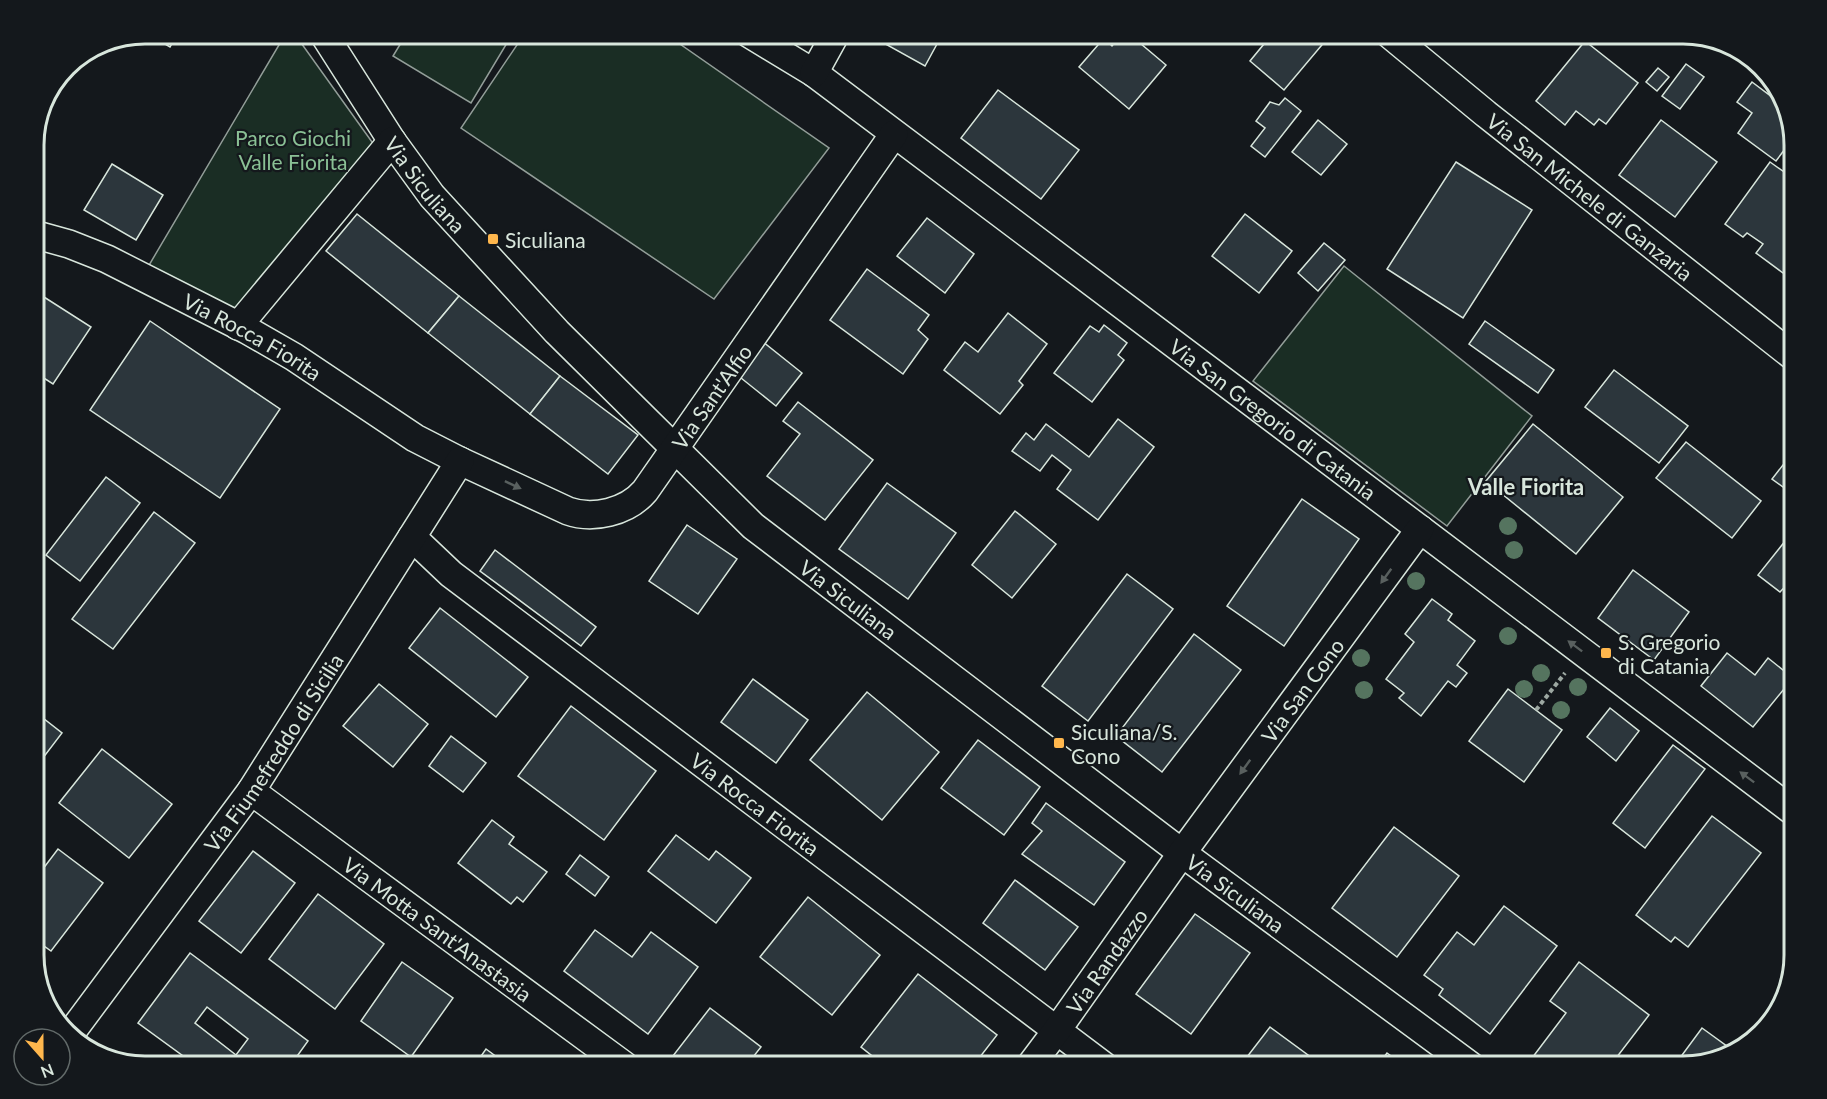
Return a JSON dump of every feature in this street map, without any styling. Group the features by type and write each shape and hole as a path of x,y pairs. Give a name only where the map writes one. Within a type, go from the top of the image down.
{"street":[{"name":"Via Siculiana","path":"330,44 392,141 432,196 558,332 753,526 1182,852 1457,1056"},
{"name":"Via San Gregorio di Catania","path":"766,44 814,74 1784,804"},
{"path":"814,74 830,44"},
{"name":"Via San Michele di Ganzaria","path":"1401,44 1486,114 1783,349"},
{"name":"Via Sant'Alfio","path":"460,461 577,514 597,514 620,508 638,499 894,134"},
{"path":"238,326 392,141"},
{"name":"Via Rocca Fiorita","path":"44,237 107,259 238,326 294,357 408,434 460,461"},
{"name":"Via Fiumefreddo di Sicilia","path":"75,1028 251,791 460,461"},
{"name":"Via San Cono","path":"1182,852 1420,529"},
{"name":"Via Rocca Fiorita","path":"412,537 451,574 1091,1056"},
{"name":"Via Motta Sant'Anastasia","path":"251,791 611,1056"},
{"name":"Via Randazzo","path":"1038,1056 1182,852"}],"path":[{"path":"1536,710 1571,666"}],"green space":[{"name":"Parco Giochi Valle Fiorita","path":"280,44 302,44 377,149 238,320 145,272"},
{"path":"400,44 506,44 471,103 393,56"},
{"path":"518,44 680,44 829,148 714,299 461,128"},
{"path":"1344,266 1532,416 1447,526 1253,381"}],"building":[{"path":"885,44 937,44 925,66"},
{"path":"1099,44 1112,46 1114,44 1141,44 1166,65 1129,109 1079,67"},
{"path":"1264,44 1323,44 1284,90 1250,61"},
{"path":"1583,44 1589,44 1638,83 1606,124 1599,119 1594,125 1576,111 1565,125 1536,101"},
{"path":"1686,64 1704,77 1680,109 1662,96"},
{"path":"1658,68 1669,77 1657,91 1646,82"},
{"path":"1752,82 1771,96 1782,125 1783,152 1776,161 1738,133 1752,113 1737,102"},
{"path":"998,90 1079,150 1041,199 961,138"},
{"path":"1285,98 1301,111 1265,157 1251,146 1265,128 1256,121 1270,102 1279,105"},
{"path":"1318,120 1347,144 1321,175 1292,152"},
{"path":"1661,120 1717,162 1675,217 1619,175"},
{"path":"1456,162 1532,210 1463,318 1387,269"},
{"path":"1770,162 1783,171 1783,273 1756,253 1763,244 1747,233 1743,237 1725,224"},
{"path":"112,164 163,195 136,240 84,210"},
{"path":"357,214 459,296 428,333 326,251"},
{"path":"1245,214 1292,251 1259,293 1212,256"},
{"path":"927,218 974,254 945,293 897,256"},
{"path":"1324,243 1345,260 1318,291 1298,273"},
{"path":"867,269 929,315 918,330 928,339 903,374 830,320"},
{"path":"459,296 560,376 530,414 428,333"},
{"path":"44,297 91,327 53,384 44,378"},
{"path":"1008,313 1047,344 1019,381 1023,385 1000,414 944,370 965,342 978,352"},
{"path":"150,321 280,409 220,498 90,410"},
{"path":"1485,321 1554,370 1538,393 1469,344"},
{"path":"1104,325 1127,343 1118,355 1124,360 1092,402 1054,373 1090,326 1099,332"},
{"path":"762,341 802,373 776,406 736,374"},
{"path":"1614,370 1688,426 1659,463 1585,407"},
{"path":"560,376 638,435 608,474 530,414"},
{"path":"798,402 873,460 825,520 767,476 800,434 783,421"},
{"path":"1118,419 1154,447 1098,520 1057,489 1071,470 1052,455 1040,471 1012,451 1026,433 1034,440 1046,424 1089,457"},
{"path":"1533,424 1623,497 1576,554 1486,481"},
{"path":"1686,442 1761,501 1732,538 1656,478"},
{"path":"1783,464 1783,487 1772,479"},
{"path":"106,477 140,503 80,581 46,555"},
{"path":"887,483 956,533 908,599 839,549"},
{"path":"1302,499 1359,539 1284,646 1227,606"},
{"path":"1015,511 1056,544 1012,598 972,565"},
{"path":"154,512 195,543 113,649 72,619"},
{"path":"687,525 737,559 698,614 649,581"},
{"path":"1783,543 1784,588 1780,592 1758,575"},
{"path":"495,550 596,627 581,646 480,571"},
{"path":"1633,570 1689,612 1654,660 1598,618"},
{"path":"1127,574 1173,609 1088,721 1042,686"},
{"path":"1432,599 1452,614 1448,620 1475,641 1457,665 1467,673 1456,687 1448,681 1421,716 1399,698 1404,693 1386,679 1414,642 1405,634"},
{"path":"440,608 528,677 496,717 409,648"},
{"path":"1194,634 1241,670 1162,772 1116,736"},
{"path":"1727,653 1755,675 1768,658 1784,671 1784,689 1753,727 1701,686"},
{"path":"753,679 808,720 776,763 721,722"},
{"path":"379,684 428,724 393,767 343,726"},
{"path":"1508,689 1562,730 1524,782 1469,741"},
{"path":"867,692 939,752 882,820 810,760"},
{"path":"571,706 656,771 604,840 518,776"},
{"path":"1610,708 1639,731 1616,761 1587,737"},
{"path":"44,719 62,733 44,757"},
{"path":"451,736 486,763 463,792 429,766"},
{"path":"978,740 1040,787 1004,835 941,788"},
{"path":"1673,745 1705,769 1645,848 1613,823"},
{"path":"102,749 172,804 129,858 59,803"},
{"path":"1046,803 1125,862 1094,905 1022,854 1042,831 1032,823"},
{"path":"1712,816 1761,853 1688,947 1675,937 1671,942 1636,915"},
{"path":"492,820 514,837 509,844 547,872 523,902 517,897 511,904 458,863"},
{"path":"1394,827 1459,876 1397,957 1332,908"},
{"path":"676,835 709,860 716,851 751,878 716,923 648,871"},
{"path":"58,849 103,883 51,951 44,946 44,867"},
{"path":"253,851 295,883 241,953 199,921"},
{"path":"580,855 609,877 595,896 566,874"},
{"path":"1015,880 1078,927 1045,970 983,923"},
{"path":"318,894 384,944 335,1009 269,959"},
{"path":"808,897 880,955 832,1015 760,957"},
{"path":"1504,906 1557,946 1490,1034 1439,995 1443,989 1424,975 1457,932 1474,945"},
{"path":"1195,914 1250,953 1191,1034 1136,994"},
{"path":"595,930 632,957 651,932 698,967 648,1034 564,971"},
{"path":"190,953 308,1041 297,1056 183,1056 138,1023","holes":["207,1007 248,1039 236,1055 195,1023"]},
{"path":"402,962 453,998 412,1056 361,1021"},
{"path":"1579,962 1649,1015 1618,1056 1534,1056 1566,1013 1550,1001"},
{"path":"918,974 997,1035 981,1056 872,1056 861,1047"},
{"path":"710,1008 761,1047 754,1056 673,1056"},
{"path":"1270,1027 1309,1056 1248,1056"},
{"path":"1702,1028 1726,1045 1696,1055 1681,1056"},
{"path":"486,1049 495,1056 481,1056"}],"place":[{"name":"Siculiana","path":"493,239"},
{"name":"S. Gregorio di Catania","path":"1606,653"},
{"name":"Siculiana/S. Cono","path":"1059,743"}],"district":[{"name":"Valle Fiorita","path":"1526,486"}]}
